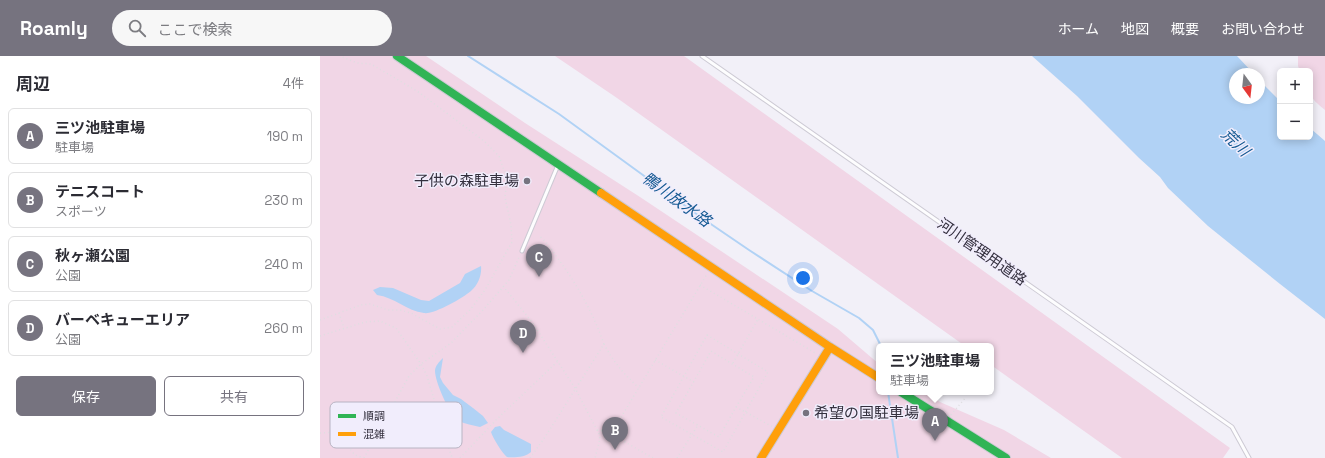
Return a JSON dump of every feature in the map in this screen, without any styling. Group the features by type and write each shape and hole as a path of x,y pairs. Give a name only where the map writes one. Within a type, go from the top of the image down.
{"street":[{"path":"397,56 830,347 876,376"},
{"path":"761,458 830,347"},
{"path":"905,395 1006,458"}],"lane":[{"name":"河川管理用道路","path":"702,56 1232,427 1249,458"},
{"path":"522,251 558,164"}],"path":[{"path":"320,320 370,304 388,310 412,312 440,329 452,328 470,310 485,290 512,242 511,225 505,198 507,179 500,156 484,141 417,91 371,64 357,63 340,56"},
{"path":"539,236 546,243 580,289 595,319 604,344 612,360 639,388"},
{"path":"395,402 409,376 420,364 451,343 483,310 508,280 522,251"},
{"path":"612,432 709,271"},
{"path":"700,285 823,358"},
{"path":"503,286 532,322 575,388 597,430 600,439 595,458"},
{"path":"339,313 344,328"},
{"path":"733,364 758,319"},
{"path":"320,336 366,322 380,321 396,328 427,376 435,402"},
{"path":"707,335 738,354 768,372 723,452 660,417 707,335"},
{"path":"530,458 604,344"},
{"path":"711,351 754,377 719,437 676,413 694,382 711,351"},
{"path":"655,360 694,382"},
{"path":"460,458 498,418 558,361"},
{"path":"948,422 950,416 966,397"},
{"path":"736,407 778,430"},
{"path":"677,458 698,425"},
{"path":"597,430 612,432"},
{"path":"612,432 611,434 653,458"},
{"path":"349,448 355,454 364,458 369,448"},
{"path":"449,448 453,458"}],"shaded area":[{"path":"320,56 426,56 838,329 876,361 876,395 929,395 940,402 1004,430 1051,458 320,458"},
{"path":"555,56 684,56 1230,448 1223,458 1122,458 994,367 994,343 961,343 617,98"},
{"path":"1298,56 1325,56 1325,110 1313,98 1313,68 1299,68"}],"water":[{"name":"荒川","path":"1032,56 1237,56 1248,68 1229,68 1229,104 1265,104 1265,86 1277,98 1277,140 1313,140 1313,131 1325,141 1325,319 1208,226 1168,188 1160,177 1077,96"},
{"path":"481,266 479,280 471,291 462,298 428,313 412,310 389,298 377,295 373,290 380,287 393,288 421,300 429,301 460,283 465,274"},
{"path":"443,358 440,377 443,383 453,395 461,399 483,416 488,423 480,427 462,422 462,402 446,402 437,383 435,371"},
{"path":"500,426 504,430 531,444 531,452 520,457 507,457 491,432 495,427"}],"waterway":[{"name":"鴨川放水路","path":"468,56 559,114 702,218 749,250 812,291 859,318 873,330 880,343"},
{"name":"鴨川放水路","path":"888,395 898,458"}],"traffic: fast":[{"path":"397,56 601,193"},
{"path":"906,395 1006,458"}],"traffic: slow":[{"path":"601,193 830,347 876,376"},
{"path":"761,458 830,347"}],"place":[{"name":"子供の森駐車場","path":"527,181"},
{"name":"秋ヶ瀬公園","path":"539,277"},
{"name":"バーベキューエリア","path":"523,353"},
{"name":"希望の国駐車場","path":"806,413"},
{"name":"三ツ池駐車場","path":"935,441"},
{"name":"テニスコート","path":"615,450"}]}
